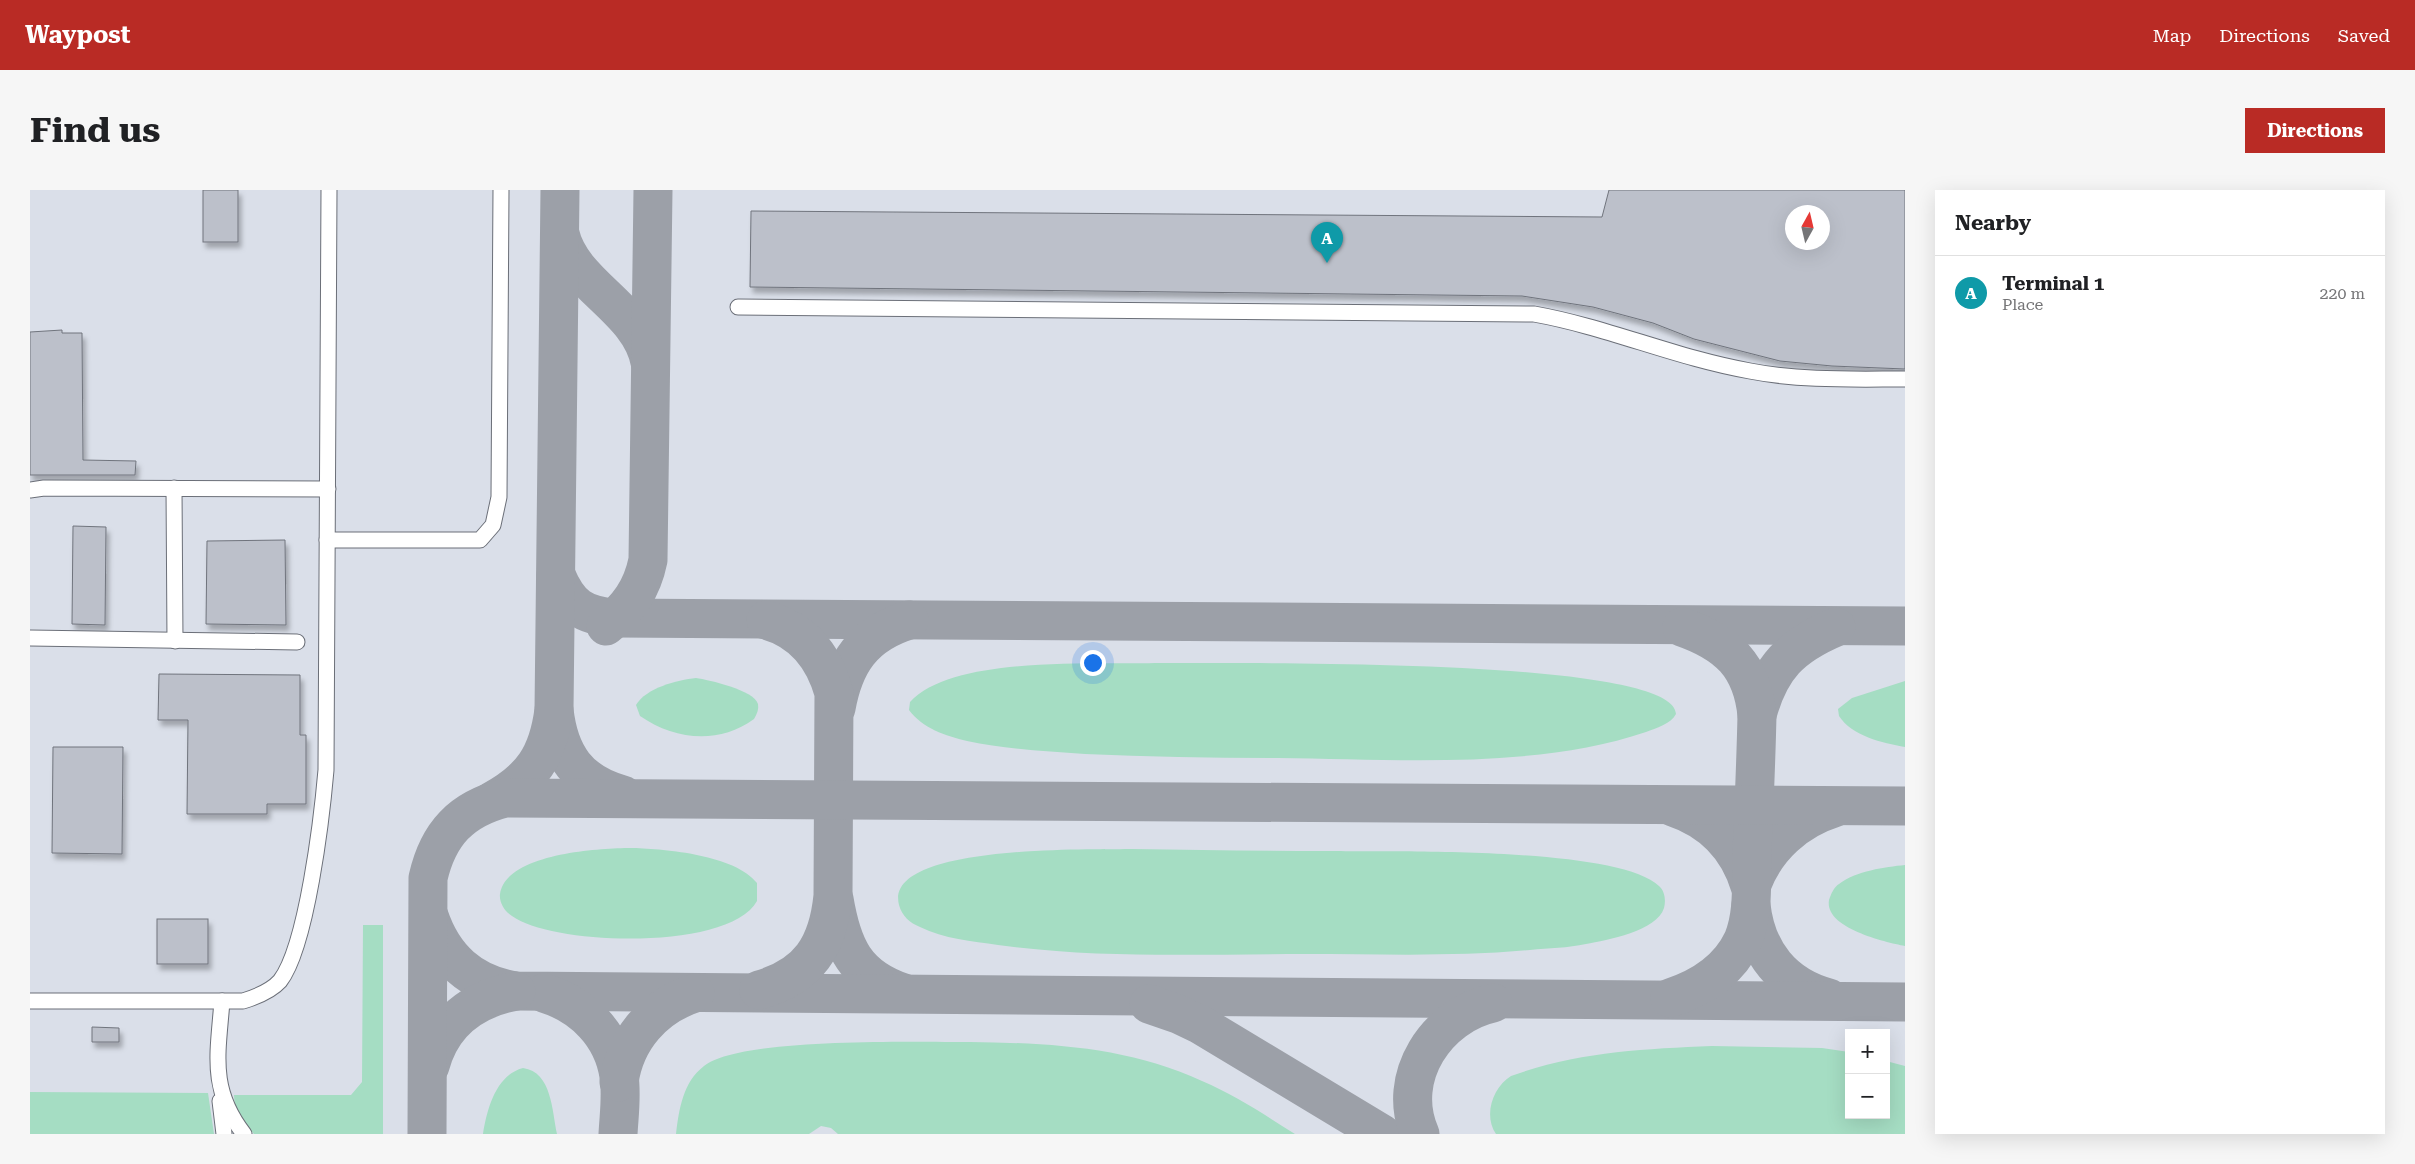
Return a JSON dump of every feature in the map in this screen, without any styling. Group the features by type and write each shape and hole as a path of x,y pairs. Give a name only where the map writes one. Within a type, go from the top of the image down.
{"lane":[{"path":"30,1001 243,1001 254,998 279,982 288,967 301,923 323,808 326,770 329,190"},
{"path":"327,540 480,540 493,525 499,497 502,190"},
{"path":"738,307 1534,314 1602,329 1671,351 1749,371 1798,377 1905,379"},
{"path":"30,490 174,488 328,489"},
{"path":"174,488 175,641"},
{"path":"30,638 297,642"},
{"path":"222,1002 218,1062 224,1134"},
{"path":"220,1087 226,1107 244,1134"}],"green space":[{"path":"1155,663 1345,664 1526,672 1602,681 1656,695 1676,714 1667,723 1646,732 1603,744 1558,752 1464,760 1416,760 1157,757 1025,749 981,744 951,737 921,722 909,710 910,702 930,687 958,676 1026,666"},
{"path":"696,678 730,686 748,694 758,704 758,711 754,719 726,733 697,736 668,730 640,716 636,705 647,694 671,683"},
{"path":"1905,681 1905,747 1868,738 1852,729 1839,716 1838,709 1852,698"},
{"path":"633,848 699,855 733,866 747,873 757,883 757,901 740,917 713,929 678,936 640,938 600,938 533,926 512,916 504,909 501,903 500,894 506,880 536,861 600,849"},
{"path":"1132,849 1448,852 1552,858 1598,864 1635,873 1661,888 1665,905 1660,916 1642,928 1606,940 1565,947 1446,954 1190,955 1075,952 968,941 948,937 916,925 904,916 899,905 903,885 924,870 956,860 996,854 1038,851"},
{"path":"1905,865 1905,946 1858,932 1846,926 1830,910 1829,900 1837,885 1871,870"},
{"path":"363,925 383,925 383,1134 254,1134 240,1116 234,1101 234,1095 351,1095 362,1082"},
{"path":"970,1042 1030,1044 1088,1049 1146,1061 1174,1070 1214,1087 1250,1106 1295,1134 838,1134 831,1128 821,1126 809,1134 676,1134 683,1097 691,1080 704,1066 724,1057 754,1050 831,1043"},
{"path":"1712,1046 1822,1048 1845,1051 1845,1119 1890,1119 1890,1062 1905,1066 1905,1134 1496,1134 1492,1127 1490,1110 1492,1102 1499,1087 1511,1076 1536,1068 1585,1057 1635,1050"},
{"path":"523,1068 533,1071 545,1085 552,1104 557,1134 483,1134 494,1094 506,1078"},
{"path":"30,1092 208,1093 214,1134 30,1134"}],"building":[{"path":"203,190 238,190 238,242 203,242"},
{"path":"1609,190 1905,190 1905,369 1832,366 1780,361 1694,339 1653,323 1593,307 1522,296 750,287 751,211 1602,217"},
{"path":"62,330 62,333 82,333 83,460 136,461 135,475 30,475 30,332"},
{"path":"73,526 106,527 105,625 72,624"},
{"path":"285,540 286,625 206,624 207,541"},
{"path":"159,674 300,675 300,735 306,735 306,804 267,804 267,814 187,814 188,720 158,720"},
{"path":"53,747 123,747 122,854 52,853"},
{"path":"157,919 208,919 208,964 157,964"},
{"path":"92,1027 119,1028 119,1042 92,1042"}],"taxiway":[{"path":"492,801 518,784 536,764 547,741 554,710 560,190"},
{"path":"606,626 633,598 642,580 648,560 653,190"},
{"path":"560,234 567,252 578,268 633,327 644,343 650,362"},
{"path":"556,575 566,595 578,607 595,615 616,618 1905,626"},
{"path":"759,990 791,976 813,956 821,944 826,930 833,896 834,693 824,668 810,647 791,631 766,620"},
{"path":"836,708 844,677 858,652 879,633 909,620"},
{"path":"1670,998 1693,989 1722,969 1737,951 1747,930 1751,897 1756,750 1757,715 1750,683 1743,670 1725,649 1698,633 1682,627"},
{"path":"1757,715 1768,684 1784,660 1806,642 1836,627"},
{"path":"554,710 561,741 566,754 574,765 594,783 623,795"},
{"path":"427,1134 428,878 438,848 454,826 476,809 505,798 1905,806"},
{"path":"1673,807 1700,819 1722,836 1738,859 1750,886"},
{"path":"1752,884 1765,858 1784,837 1807,820 1834,808"},
{"path":"834,899 841,932 847,946 862,969 887,986 904,993"},
{"path":"1751,905 1759,938 1775,965 1785,976 1798,985 1829,998"},
{"path":"429,916 442,944 461,967 485,982 516,991 1905,1002"},
{"path":"430,1066 442,1037 461,1015 486,1000 516,991"},
{"path":"544,993 558,998 583,1014 594,1024 610,1047 616,1061 620,1083 618,1134"},
{"path":"619,1082 622,1066 628,1052 644,1026 667,1006 695,993"},
{"path":"1420,1134 1414,1112 1413,1091 1417,1071 1426,1052 1439,1035 1454,1021 1473,1010 1493,1003"},
{"path":"1149,1004 1178,1014 1201,1025 1382,1134"}],"place":[{"name":"Terminal 1","path":"1327,263"}]}
